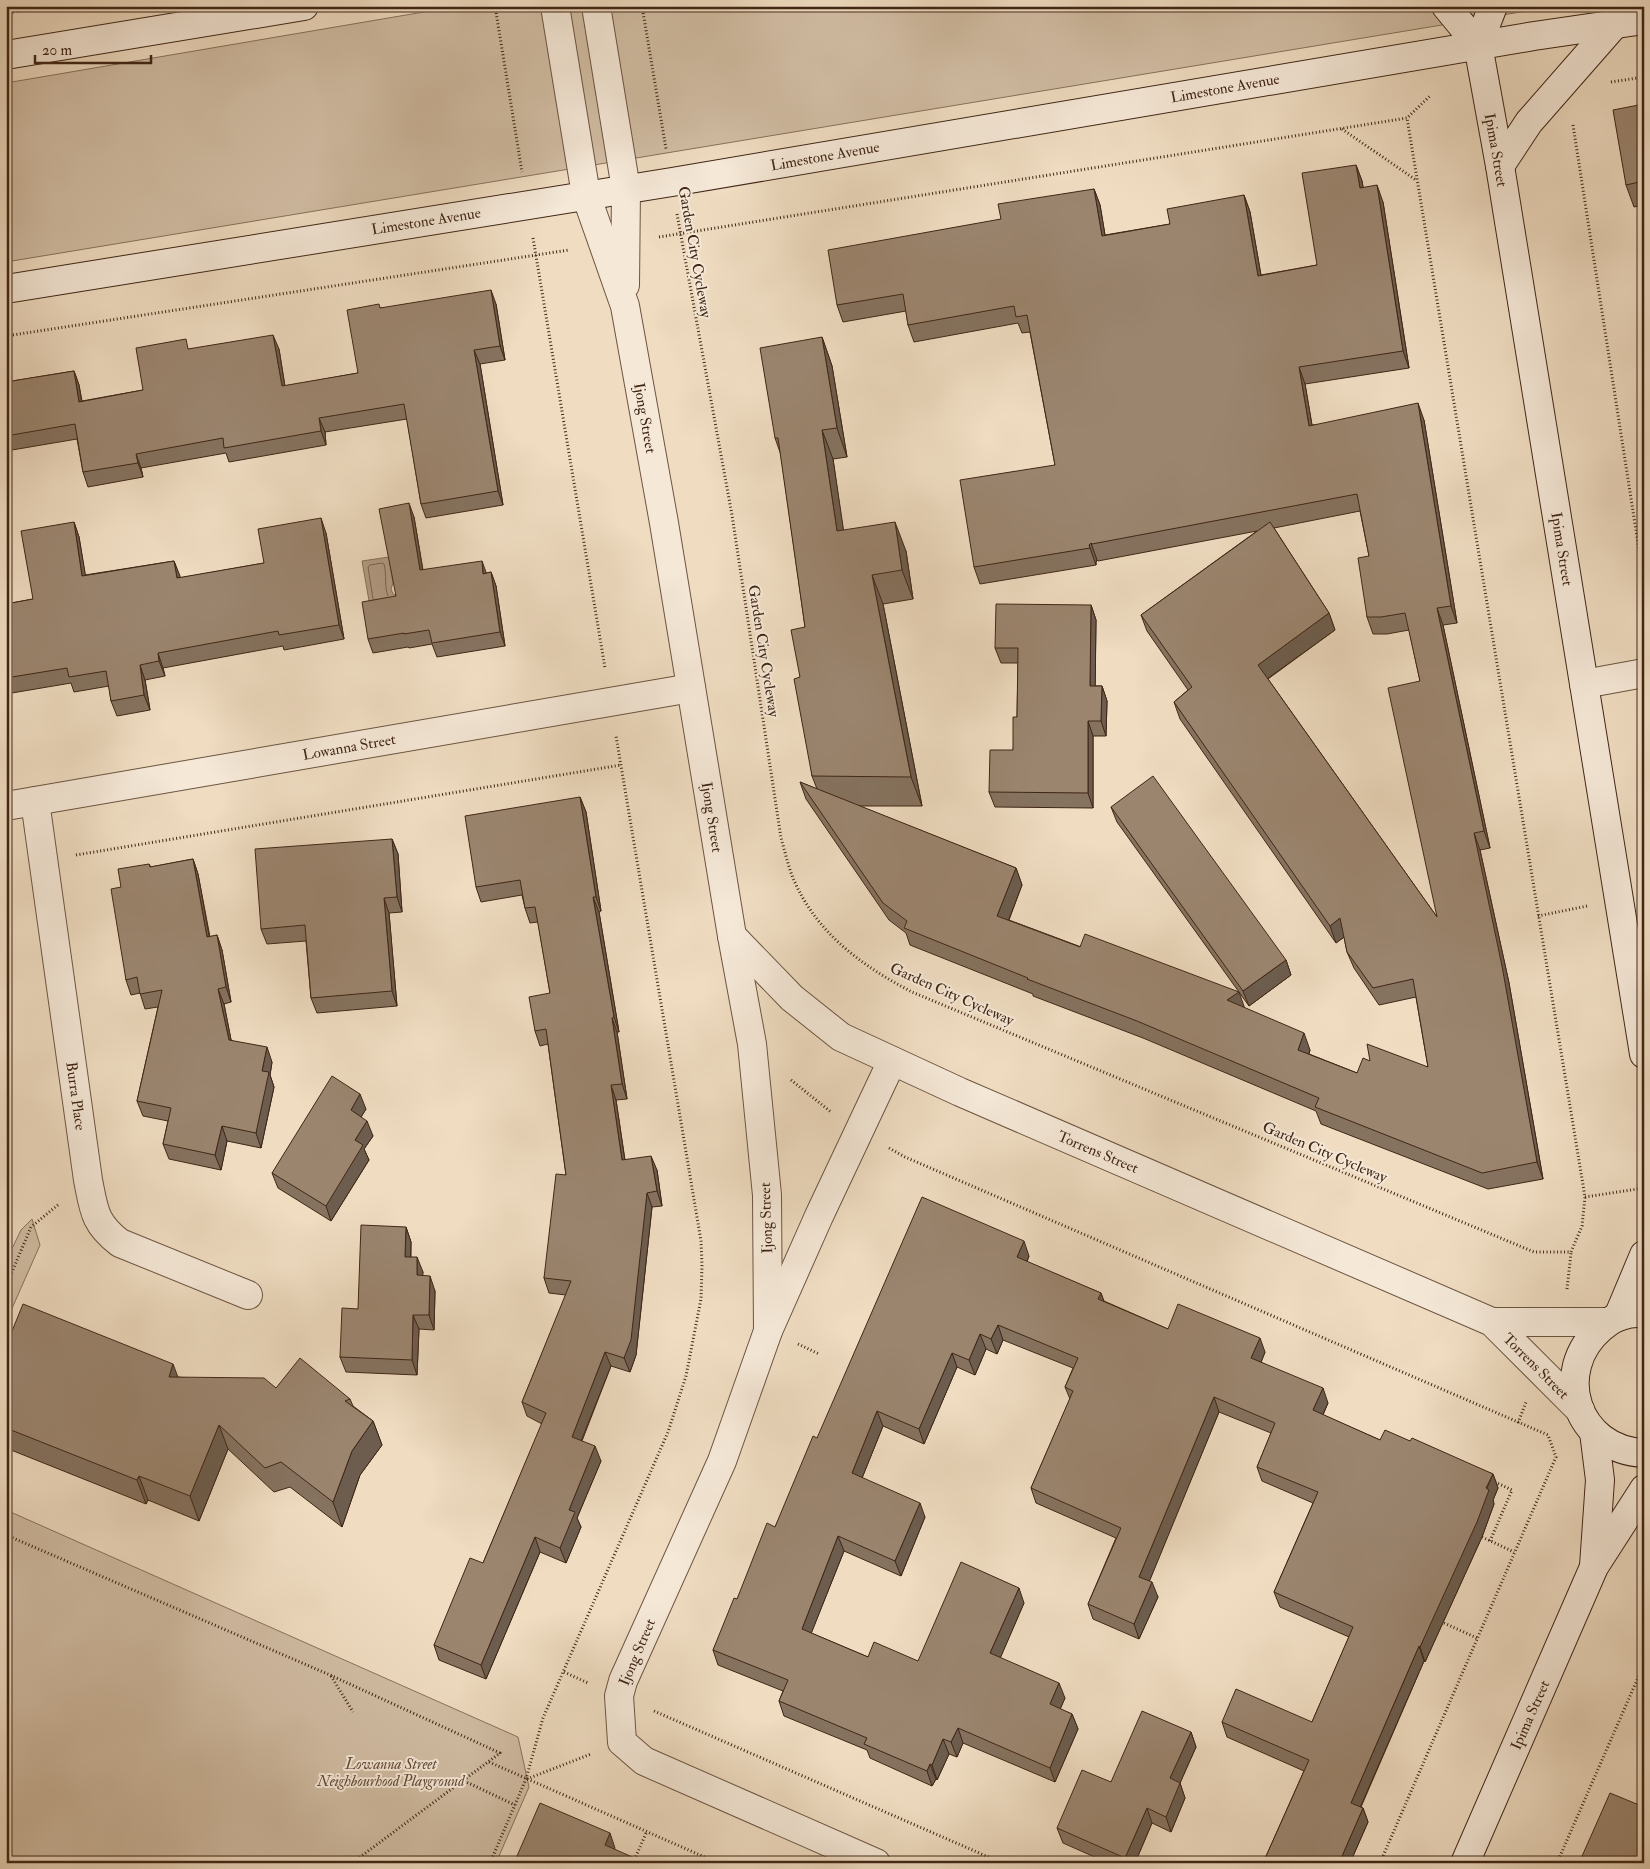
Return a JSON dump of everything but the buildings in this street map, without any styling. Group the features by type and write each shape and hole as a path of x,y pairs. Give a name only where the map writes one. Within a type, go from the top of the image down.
{"street":[{"path":"6,55 304,6"},
{"name":"Ijong Street","path":"555,6 586,196 625,306 664,523 732,936 752,1044 767,1195 768,1331"},
{"name":"Ijong Street","path":"596,6 626,189 625,306"},
{"name":"Ipima Street","path":"1446,6 1478,45 1500,166 1644,1054"},
{"path":"1478,45 1493,6"},
{"name":"Limestone Avenue","path":"6,289 672,182 1478,45 1644,20"},
{"path":"1500,166 1529,122 1614,25"},
{"path":"1584,684 1644,673"},
{"name":"Lowanna Street","path":"6,806 691,688"},
{"name":"Burra Place","path":"35,801 88,1180 96,1217 106,1233 120,1243 248,1295"},
{"name":"Torrens Street","path":"732,936 792,998 841,1037 977,1100 1492,1322 1605,1442 1620,1449 1644,1453"},
{"name":"Ijong Street","path":"622,1742 619,1696 623,1681 722,1461 768,1331 819,1216 892,1061"},
{"path":"1623,1317 1644,1255"},
{"name":"Ipima Street","path":"1594,1567 1600,1480 1587,1421 1575,1391 1575,1371 1581,1352 1593,1335 1623,1317"},
{"name":"Torrens Street","path":"1492,1322 1623,1317"},
{"name":"Ipima Street","path":"1465,1863 1594,1567 1644,1489"},
{"path":"622,1742 644,1762 876,1863"}],"path":[{"path":"6,14 51,6"},
{"path":"490,1863 526,1779 543,1718 668,1432 686,1376 701,1299 702,1265 701,1240 495,6"},
{"name":"Garden City Cycleway","path":"642,6 680,233 732,515 782,838 793,879 829,934 852,955 879,975 912,992 1534,1252 1571,1252"},
{"path":"680,233 1406,118 1431,95"},
{"path":"1406,118 1585,1197 1582,1226 1571,1252 1567,1294"},
{"path":"1573,124 1644,582"},
{"path":"1342,128 1417,180"},
{"path":"6,336 536,255"},
{"path":"44,860 621,765"},
{"path":"752,1044 800,1088 859,1132 905,1157 1548,1435 1556,1457 1380,1863"},
{"path":"6,1286 31,1227 88,1180"},
{"path":"1585,1197 1644,1188"},
{"path":"1490,1479 1512,1490 1490,1541"},
{"path":"6,1534 500,1753 352,1863"},
{"path":"1482,1537 1514,1552"},
{"path":"1444,1623 1477,1638"},
{"path":"1557,1863 1644,1664"},
{"path":"564,1672 1002,1863"},
{"path":"330,1676 352,1712"},
{"path":"526,1779 622,1742"},
{"path":"489,1762 718,1863"},
{"path":"463,1780 515,1805"},
{"path":"633,1863 647,1832"},
{"path":"702,1863 704,1857"}],"green space":[{"path":"459,6 1557,6 6,262 6,83"},
{"path":"32,1219 40,1245 6,1322 6,1261 21,1230"},
{"name":"Lowanna Street Neighbourhood Playground","path":"6,1510 518,1737 529,1787 496,1863 6,1863"}],"water":[{"path":"389,557 393,583 391,589 393,594 396,595 397,607 371,612 362,561"}]}
